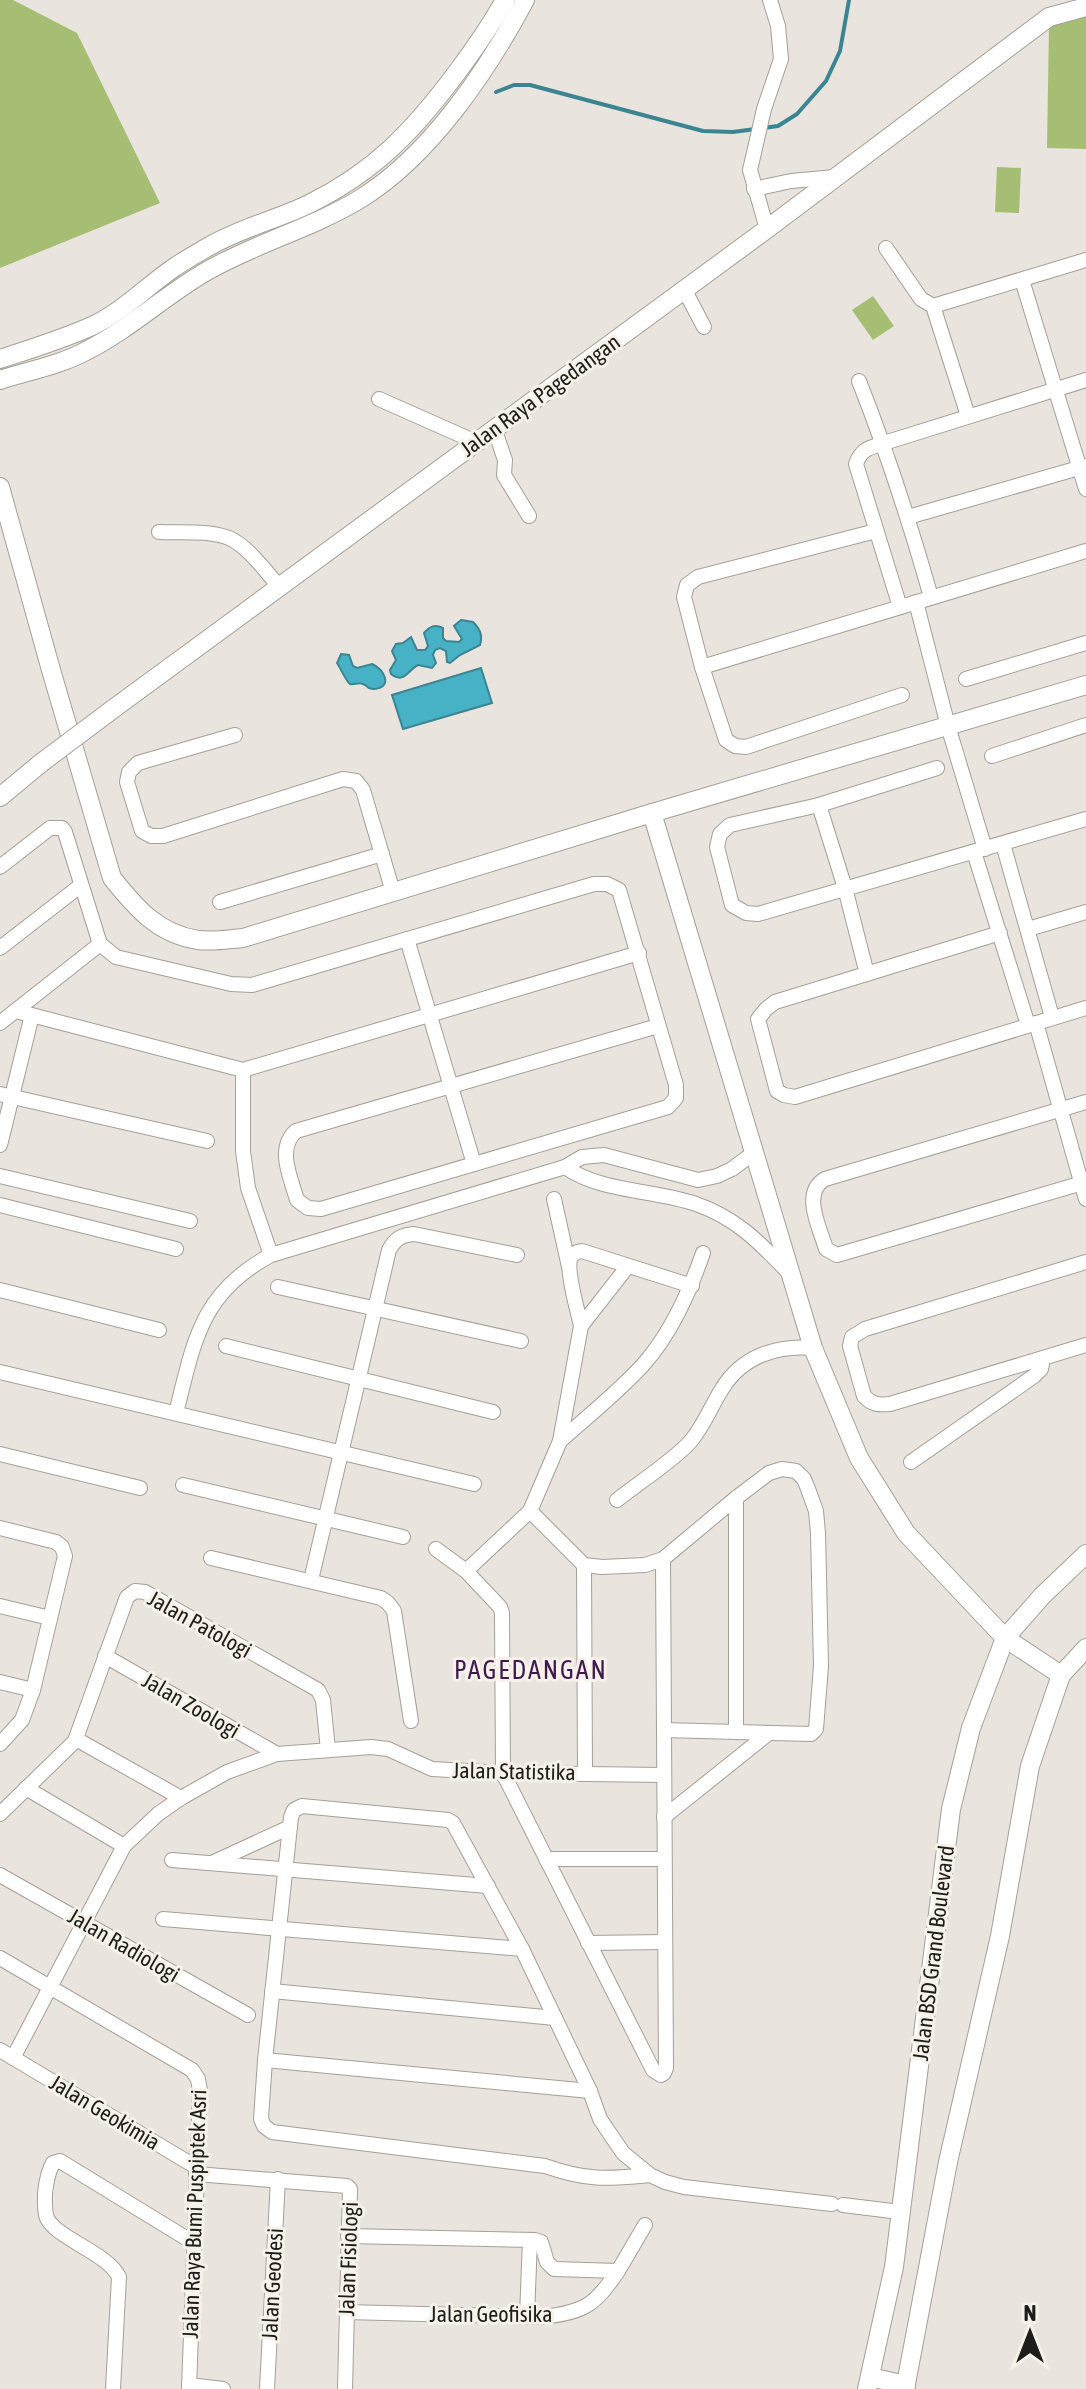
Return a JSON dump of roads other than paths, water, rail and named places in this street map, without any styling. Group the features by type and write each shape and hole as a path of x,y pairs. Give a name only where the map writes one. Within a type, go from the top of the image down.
{"street":[{"path":"0,380 84,353 134,323 181,285 221,263 321,220 361,198 393,175 456,106 501,26 505,0"},
{"path":"0,359 93,325 211,245 347,184 411,131 525,0"},
{"path":"767,229 750,170 764,109 781,59 778,26 770,0"},
{"name":"Jalan Raya Pagedangan","path":"0,797 113,709 767,229 1049,17 1086,7"},
{"path":"754,189 791,181 835,177"},
{"path":"886,248 921,299 933,306 968,416"},
{"path":"933,306 1086,260"},
{"path":"1022,280 1083,467 1086,489"},
{"path":"684,289 704,327"},
{"path":"900,607 856,464 859,454 884,443 1086,380"},
{"path":"859,381 884,443 908,517 948,726 1000,933 1061,1109 1084,1182 1086,1199"},
{"path":"379,399 476,442"},
{"path":"494,428 505,460 504,475 529,516"},
{"path":"908,517 1083,467"},
{"path":"0,487 112,878 134,905 157,926 198,940 243,938 1086,685"},
{"path":"876,531 698,577 687,585 684,597 702,667 726,740 735,746 746,747 902,695"},
{"path":"159,532 206,533 230,539 251,554 279,586"},
{"path":"702,667 1086,551"},
{"path":"966,679 1086,643"},
{"path":"992,756 1086,725"},
{"path":"235,735 138,763 129,772 127,782 142,831 151,836 163,836 343,779 356,781 363,790 393,892"},
{"path":"937,768 819,805 730,825 720,834 717,847 732,905 746,913 758,914 1086,819"},
{"path":"819,805 867,974"},
{"path":"652,813 813,1348 859,1458 906,1533 1005,1638 1061,1675"},
{"path":"0,867 45,831 56,826 65,832 100,944 116,957 231,984 252,985 594,884 607,884 619,890 676,1085 676,1098 668,1107 321,1209 308,1208 297,1200 284,1151 288,1137 296,1131 658,1026"},
{"path":"1003,844 1052,1017"},
{"path":"220,902 382,854"},
{"path":"0,948 80,886"},
{"path":"1028,929 1086,912"},
{"path":"1000,933 775,1002 758,1019 777,1091 795,1097 1086,1008"},
{"path":"407,939 474,1164"},
{"path":"0,1023 100,944"},
{"path":"16,1011 243,1070 639,953"},
{"path":"0,1145 6,1095 32,1015"},
{"path":"243,1070 243,1151 248,1188 271,1255"},
{"path":"6,1095 207,1141"},
{"path":"1084,1182 837,1255 826,1249 812,1199 819,1182 825,1179 1086,1102"},
{"path":"176,1413 196,1336 205,1317 236,1278 271,1255 565,1167 582,1157 604,1155 698,1180 732,1169 755,1152"},
{"path":"565,1167 602,1182 695,1203 730,1219 757,1240 792,1276"},
{"path":"0,1176 190,1221"},
{"path":"695,1203 698,1180"},
{"path":"466,1571 530,1511 560,1441 581,1326 554,1199"},
{"path":"0,1205 176,1249"},
{"path":"311,1580 392,1243 404,1235 414,1234 517,1255"},
{"path":"569,1268 571,1257 582,1251 692,1286"},
{"path":"560,1441 643,1365 674,1321 692,1286 703,1253"},
{"path":"1086,1262 865,1329 852,1337 850,1346 864,1396 870,1403 880,1405 1086,1345"},
{"path":"581,1326 628,1266"},
{"path":"278,1287 521,1341"},
{"path":"0,1290 159,1330"},
{"path":"226,1346 493,1412"},
{"path":"617,1500 688,1444 736,1371 775,1349 813,1348"},
{"path":"911,1462 1034,1376 1041,1369 1043,1359"},
{"path":"0,1372 474,1484"},
{"path":"0,1454 140,1488"},
{"path":"530,1511 584,1565 645,1565 663,1559 769,1473 789,1469 804,1479 816,1511 818,1533 821,1666 816,1729 811,1734 664,1730"},
{"path":"183,1485 403,1537"},
{"path":"736,1498 736,1732"},
{"path":"0,1528 56,1542 65,1556 33,1690 22,1720 0,1744"},
{"path":"436,1549 466,1571 500,1607 503,1773 653,2070 661,2075 666,2068 663,1559"},
{"name":"Jalan BSD Grand Boulevard","path":"868,2383 894,2267 951,1809 971,1728 1005,1638 1042,1596 1086,1554"},
{"path":"211,1558 311,1580 381,1598 388,1603 394,1611 411,1721"},
{"path":"584,1565 585,1772"},
{"name":"Jalan Patologi","path":"0,1814 76,1739 127,1597 135,1591 145,1592 318,1690 323,1700 328,1750"},
{"path":"0,1606 50,1618"},
{"path":"868,2383 906,2387 948,2162 1000,1936 1030,1766 1061,1675 1086,1648"},
{"name":"Jalan Zoologi","path":"105,1656 277,1754"},
{"path":"0,1682 33,1690"},
{"path":"664,1817 769,1733"},
{"path":"76,1739 181,1798"},
{"name":"Jalan Statistika","path":"51,1987 124,1846 158,1814 181,1798 227,1772 277,1754 371,1747 388,1749 432,1769 664,1775"},
{"path":"26,1788 124,1846"},
{"path":"650,2175 595,2179 579,2177 545,2166 272,2132 264,2126 261,2119 265,2060 294,1810 302,1806 448,1820 453,1823 522,1949 590,2091 600,2119 623,2153 650,2175 684,2187 900,2212"},
{"path":"211,1863 290,1827"},
{"path":"546,1859 664,1859"},
{"path":"172,1860 488,1886"},
{"name":"Jalan Radiologi","path":"0,1875 248,2015"},
{"path":"163,1919 522,1949"},
{"path":"588,1943 665,1942"},
{"name":"Jalan Raya Bumi Puspiptek Asri","path":"0,1958 192,2070 198,2079 189,2387"},
{"name":"Jalan Geokimia","path":"51,1987 7,2054 196,2170"},
{"path":"272,1991 555,2018"},
{"path":"265,2060 590,2091"},
{"path":"113,2389 119,2277 114,2268 46,2217 45,2191 49,2170 53,2163 60,2161 194,2243"},
{"name":"Jalan Fisiologi","path":"196,2170 347,2186 351,2194 345,2389"},
{"name":"Jalan Geodesi","path":"267,2389 278,2179"},
{"name":"Jalan Geofisika","path":"346,2312 543,2317 575,2312 599,2297 645,2225"},
{"path":"348,2236 530,2240 527,2316"},
{"name":"Jalan Geofisika","path":"530,2240 541,2242 547,2262 554,2269 618,2271"},
{"path":"189,2387 223,2389"}],"water":[{"path":"461,620 473,622 477,627 481,635 480,645 450,663 447,662 446,651 440,648 433,655 436,663 432,668 418,665 399,678 391,674 396,660 392,651 396,644 411,637 417,650 425,650 428,646 424,633 435,626 443,628 446,641 459,642 462,639 454,626"},
{"path":"341,654 349,655 357,668 372,664 377,666 385,678 384,685 372,689 361,683 350,684 337,663"},
{"path":"481,668 492,703 403,729 392,695"}],"waterway":[{"path":"496,92 514,85 530,85 703,131 733,132 778,126 797,114 826,81 840,51 849,0"}],"district":[{"name":"PAGEDANGAN","path":"531,1670"}]}
